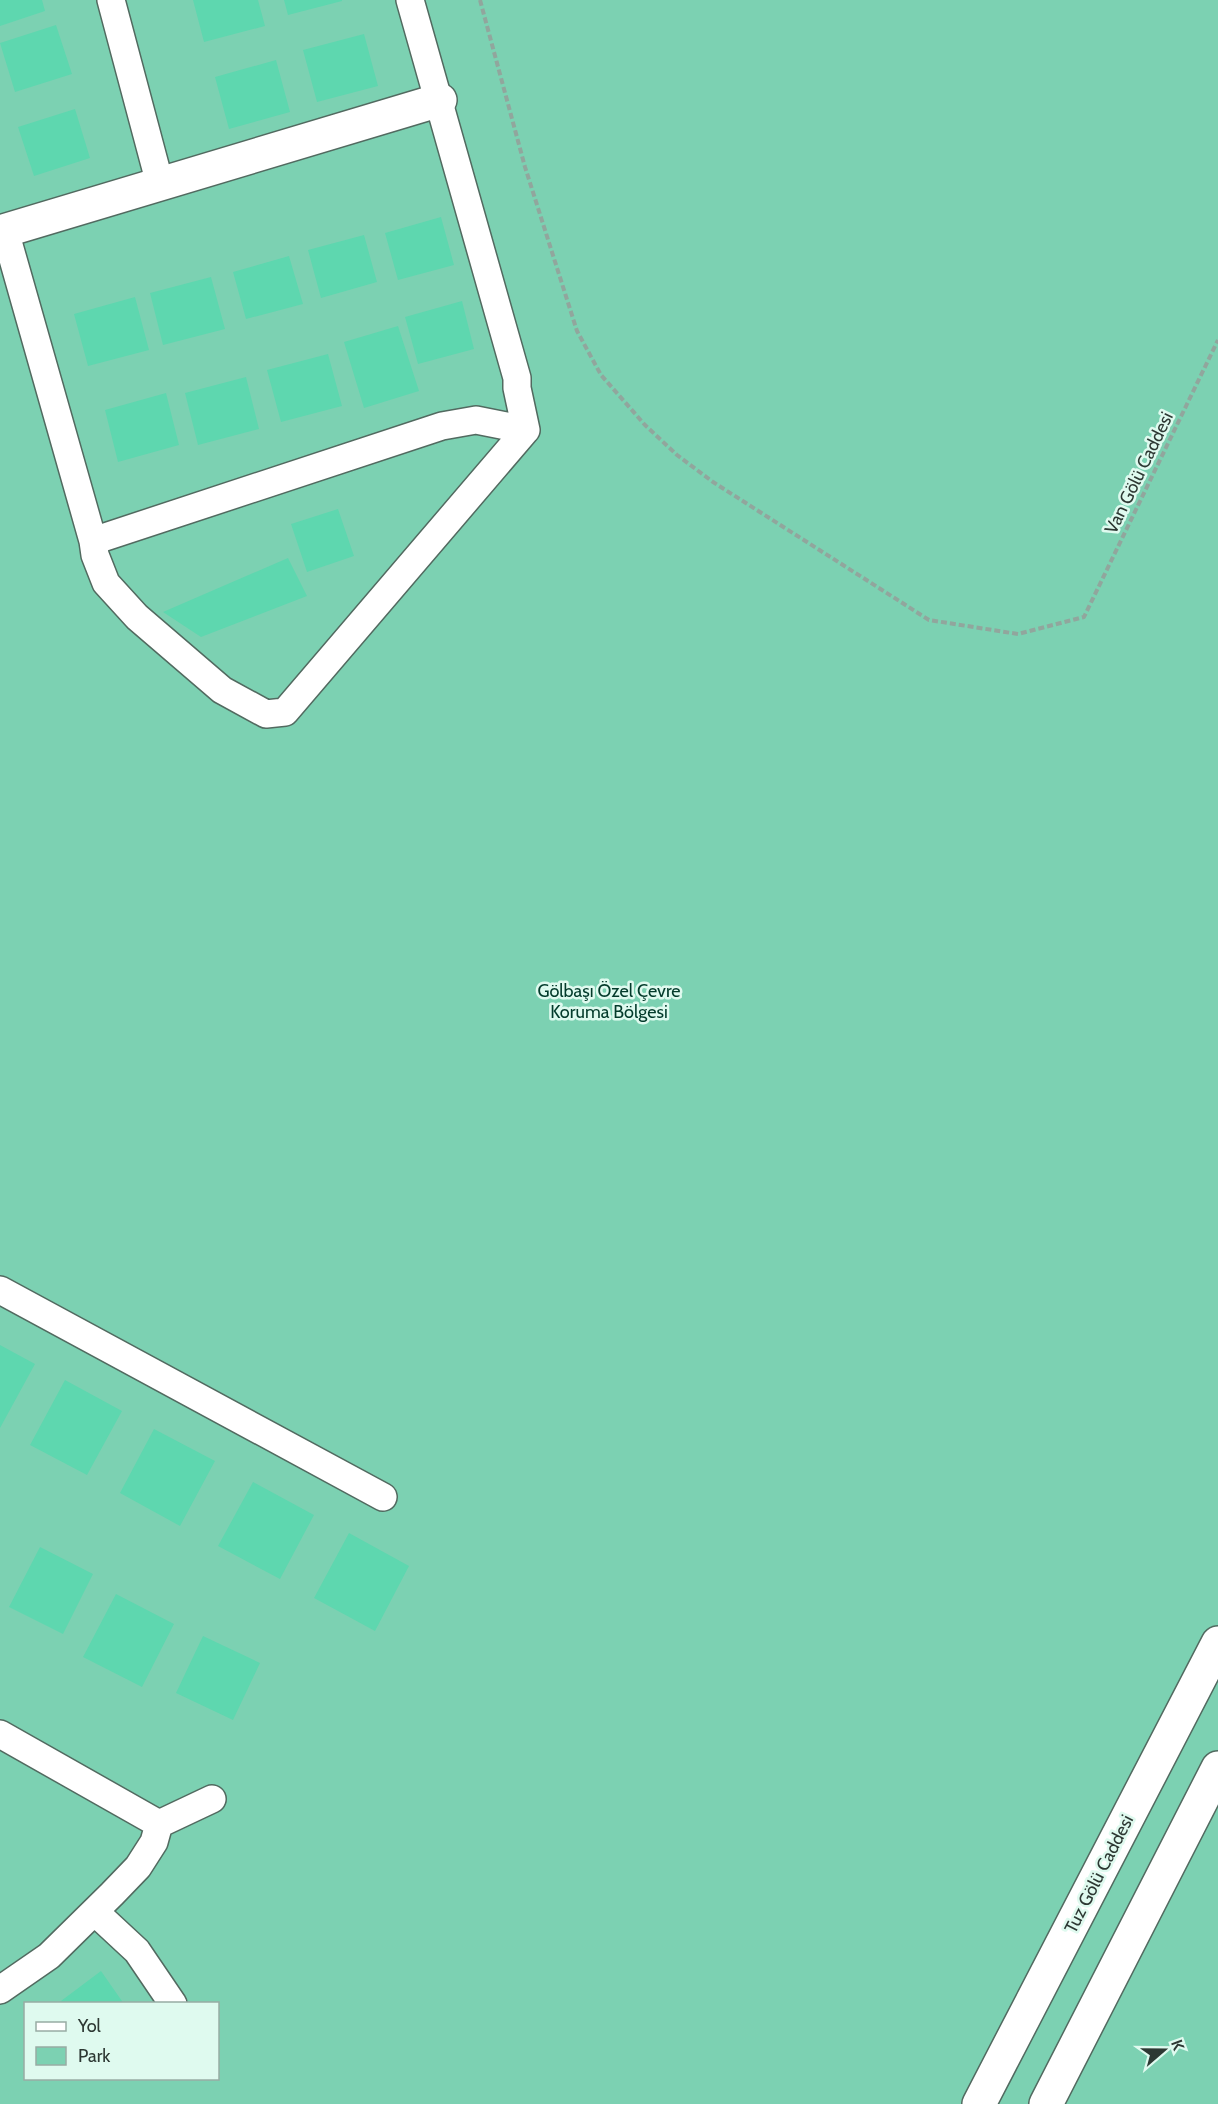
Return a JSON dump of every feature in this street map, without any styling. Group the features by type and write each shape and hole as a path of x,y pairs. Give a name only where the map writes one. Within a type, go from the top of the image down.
{"street":[{"path":"111,0 160,184"},
{"path":"411,0 517,378 526,430"},
{"path":"440,100 3,232 93,541 95,555 106,583 137,617 222,690 266,714 285,712 526,430"},
{"path":"93,541 442,426 476,420 526,430"},
{"path":"0,1290 383,1497"},
{"name":"Tuz Gölü Caddesi","path":"979,2104 1218,1643"},
{"path":"0,1734 159,1824"},
{"path":"1046,2104 1218,1768"},
{"path":"0,1990 49,1956 95,1912 138,1867 154,1842 159,1824 212,1799"},
{"path":"95,1912 137,1951 172,2002"}],"path":[{"name":"Van Gölü Caddesi","path":"480,0 525,167 577,330 601,375 645,425 677,455 712,482 929,620 1018,634 1084,617 1218,340"}],"green space":[{"name":"Gölbaşı Özel Çevre Koruma Bölgesi","path":"0,0 1218,0 1218,2104 0,2104"}],"building":[{"path":"0,0 42,0 45,11 0,26"},
{"path":"193,0 258,0 265,26 204,42"},
{"path":"284,0 342,0 342,1 288,15"},
{"path":"56,25 72,74 15,92 0,43"},
{"path":"364,34 378,86 317,102 303,50"},
{"path":"276,60 290,112 229,129 215,77"},
{"path":"75,109 90,158 34,176 18,127"},
{"path":"441,217 454,265 398,280 385,233"},
{"path":"364,235 377,282 321,298 308,250"},
{"path":"289,256 303,304 246,319 233,272"},
{"path":"211,277 225,329 163,345 150,293"},
{"path":"135,297 149,350 88,366 74,314"},
{"path":"462,301 474,349 418,364 405,317"},
{"path":"398,326 419,391 364,408 344,342"},
{"path":"328,354 342,406 281,422 267,370"},
{"path":"246,377 259,429 198,445 185,393"},
{"path":"166,393 179,445 118,462 105,410"},
{"path":"338,509 354,556 307,572 291,524"},
{"path":"288,558 307,596 201,637 163,612"},
{"path":"0,1345 35,1364 0,1428"},
{"path":"65,1380 122,1411 87,1475 30,1445"},
{"path":"154,1429 215,1461 180,1526 120,1493"},
{"path":"253,1482 314,1515 280,1579 218,1546"},
{"path":"349,1533 409,1566 375,1631 314,1598"},
{"path":"40,1547 93,1574 63,1634 9,1607"},
{"path":"116,1594 174,1624 142,1687 83,1657"},
{"path":"203,1636 260,1663 233,1720 176,1693"},
{"path":"101,1971 123,2002 60,2002"}]}
